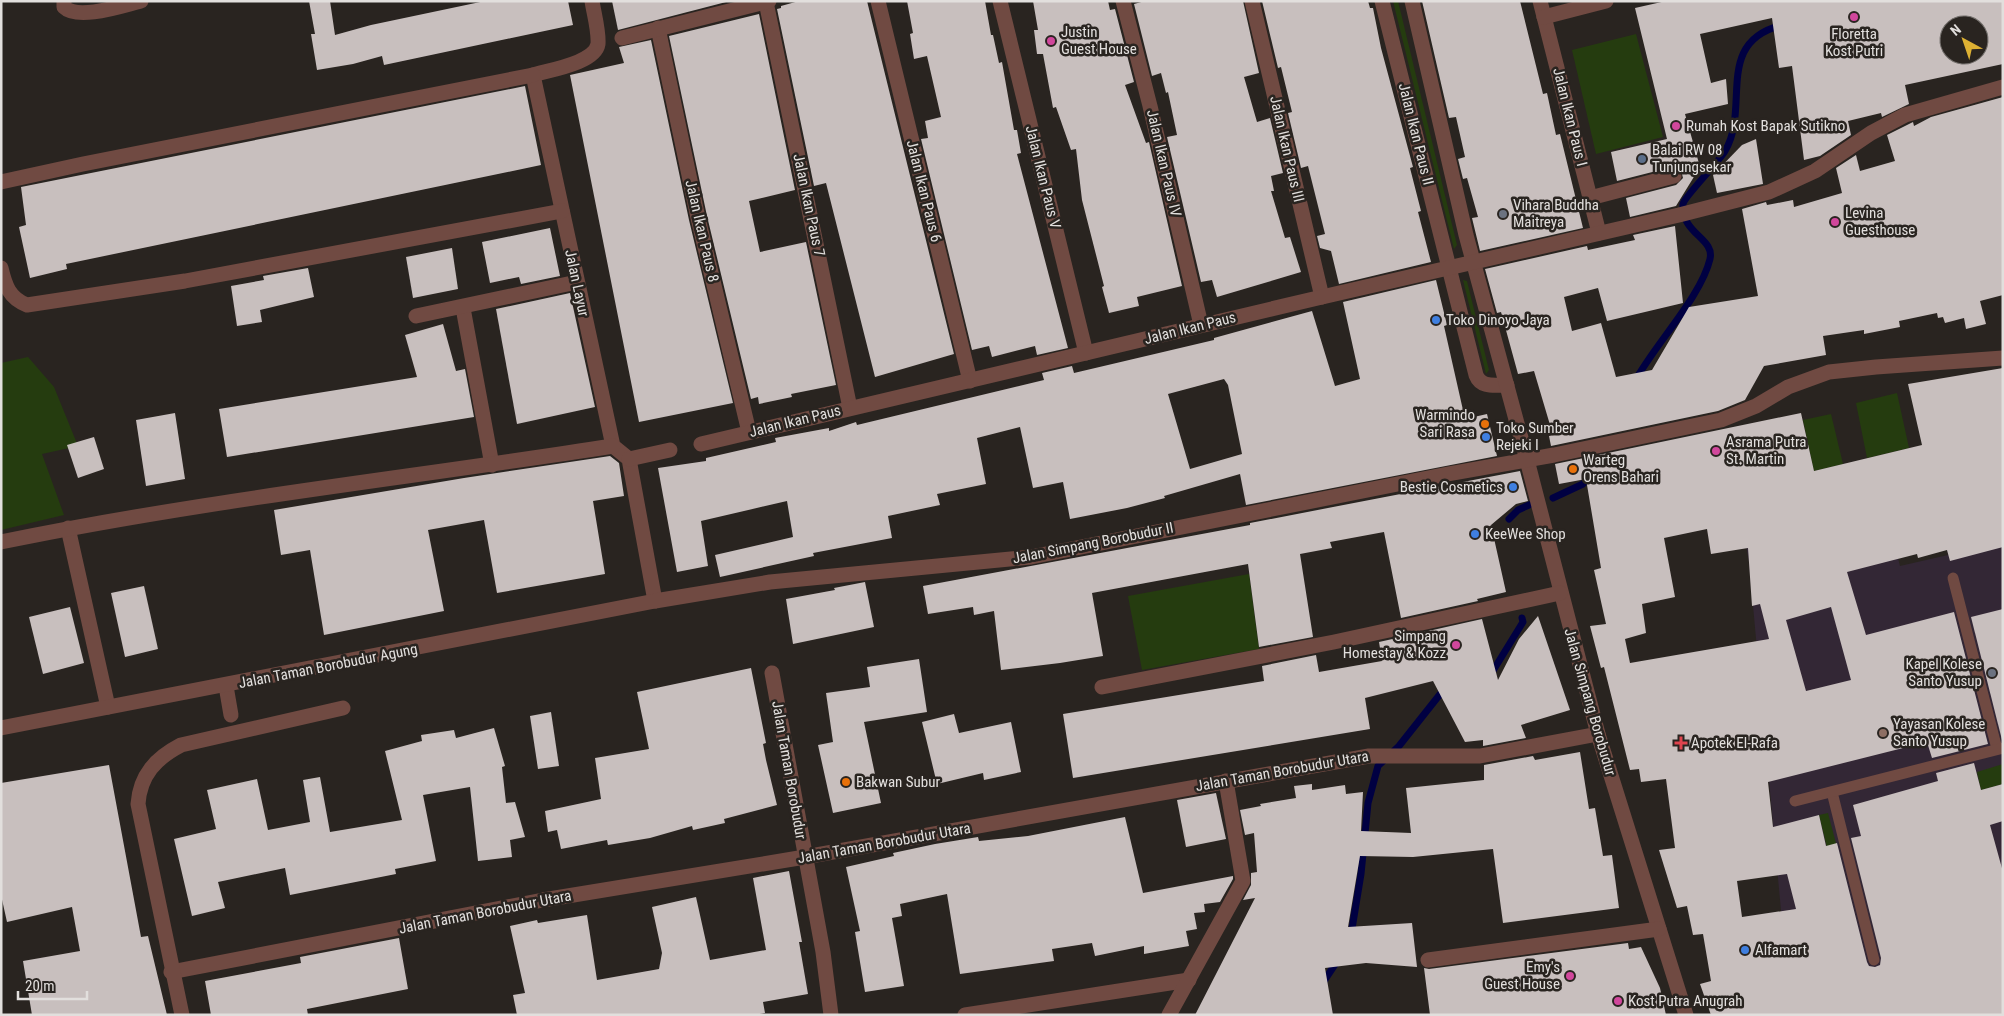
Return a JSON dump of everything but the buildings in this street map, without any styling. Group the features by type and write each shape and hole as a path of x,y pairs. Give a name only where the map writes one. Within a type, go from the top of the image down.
{"street":[{"path":"64,1 64,7 69,11 88,13 141,1"},
{"path":"1,182 533,75 584,60 594,52 598,40 592,1"},
{"name":"Jalan Ikan Paus 6","path":"878,1 970,381"},
{"name":"Jalan Ikan Paus V","path":"1000,1 1086,354"},
{"name":"Jalan Ikan Paus IV","path":"1124,1 1201,325"},
{"name":"Jalan Ikan Paus III","path":"1252,1 1322,296"},
{"name":"Jalan Ikan Paus II","path":"1382,1 1450,268"},
{"name":"Jalan Ikan Paus II","path":"1412,1 1474,262"},
{"name":"Jalan Ikan Paus I","path":"1540,1 1599,233"},
{"path":"1544,17 1606,1"},
{"path":"622,38 768,2"},
{"name":"Jalan Ikan Paus 7","path":"768,2 850,408"},
{"name":"Jalan Ikan Paus 8","path":"658,28 698,218 749,432"},
{"name":"Jalan Layur","path":"533,75 613,446"},
{"name":"Jalan Ikan Paus","path":"701,444 1086,354 1322,296 1694,212 1769,192 1815,171 1871,133 1905,115 2003,87"},
{"path":"1590,198 1674,176"},
{"path":"1,268 5,286 16,301 27,305 184,281 562,211"},
{"name":"Jalan Simpang Borobudur","path":"1474,262 1528,460 1560,593 1598,734 1686,1015"},
{"path":"1450,268 1478,380 1485,385 1507,386"},
{"path":"416,316 463,308 577,282"},
{"path":"463,308 492,465"},
{"name":"Jalan Simpang Borobudur II","path":"655,601 770,582 1031,557 1593,448 1721,420 1756,406 1788,387 1829,372 2003,358"},
{"path":"1,542 68,528 257,496 492,465 613,446 629,459 655,601"},
{"path":"629,459 670,450"},
{"path":"68,528 108,708"},
{"path":"1102,687 1334,642 1560,593"},
{"name":"Jalan Taman Borobudur Agung","path":"1,728 226,686 655,601"},
{"name":"Jalan Taman Borobudur","path":"772,674 832,1015"},
{"path":"226,686 231,715"},
{"path":"182,1015 138,804 139,788 149,768 167,752 181,745 344,708"},
{"name":"Jalan Taman Borobudur Utara","path":"172,972 543,900 805,857 1369,756 1415,754 1480,756 1598,734"},
{"path":"1169,1015 1243,881 1226,781"},
{"path":"1428,960 1659,929"},
{"path":"966,1015 1190,980"}],"lane":[{"path":"1796,801 2000,748 1953,578"},
{"path":"1832,792 1874,960"}],"shaded area":[{"name":"Yayasan Kolese Santo Yusup","path":"2003,425 2003,1015 1786,965 1749,562 1736,490 1888,519 1900,566 1948,555 1922,445"}],"green space":[{"path":"1393,1 1398,1 1457,245 1454,249"},
{"path":"1636,34 1663,137 1596,154 1572,50"},
{"path":"1463,280 1467,281 1489,370 1486,374"},
{"path":"28,357 54,387 78,446 42,454 64,515 1,530 1,363"},
{"path":"1897,393 1909,448 1867,458 1856,403"},
{"path":"1831,414 1843,464 1814,471 1803,420"},
{"path":"1249,574 1259,649 1142,670 1128,596"},
{"path":"2003,764 2003,784 1981,790 1977,772"},
{"path":"1828,813 1844,874 1834,876 1819,815"}],"waterway":[{"path":"1635,381 1688,305 1705,274 1710,259 1708,246 1687,222 1683,204 1689,194 1725,151 1732,134 1740,61 1748,46 1761,34 1782,25"},
{"path":"1553,498 1583,484 1592,472"},
{"path":"1509,519 1518,510 1529,505"},
{"path":"1491,674 1523,622 1522,618"},
{"path":"1351,935 1361,874 1368,803 1378,766 1399,746 1441,693 1446,691"},
{"path":"1322,984 1338,960"}],"place":[{"name":"Floretta Kost Putri","path":"1854,17"},
{"name":"Justin Guest House","path":"1051,41"},
{"name":"Rumah Kost Bapak Sutikno","path":"1676,126"},
{"name":"Balai RW 08 Tunjungsekar","path":"1642,159"},
{"name":"Vihara Buddha Maitreya","path":"1503,214"},
{"name":"Levina Guesthouse","path":"1835,222"},
{"name":"Toko Dinoyo Jaya","path":"1436,320"},
{"name":"Warmindo Sari Rasa","path":"1485,424"},
{"name":"Toko Sumber Rejeki I","path":"1486,437"},
{"name":"Asrama Putra St. Martin","path":"1716,451"},
{"name":"Warteg Orens Bahari","path":"1573,469"},
{"name":"Bestie Cosmetics","path":"1513,487"},
{"name":"KeeWee Shop","path":"1475,534"},
{"name":"Simpang Homestay & Kozz","path":"1456,645"},
{"name":"Kapel Kolese Santo Yusup","path":"1992,673"},
{"name":"Yayasan Kolese Santo Yusup","path":"1883,733"},
{"name":"Apotek El-Rafa","path":"1681,743"},
{"name":"Bakwan Subur","path":"846,782"},
{"name":"Alfamart","path":"1745,950"},
{"name":"Emy's Guest House","path":"1570,976"},
{"name":"Kost Putra Anugrah","path":"1618,1001"}]}
